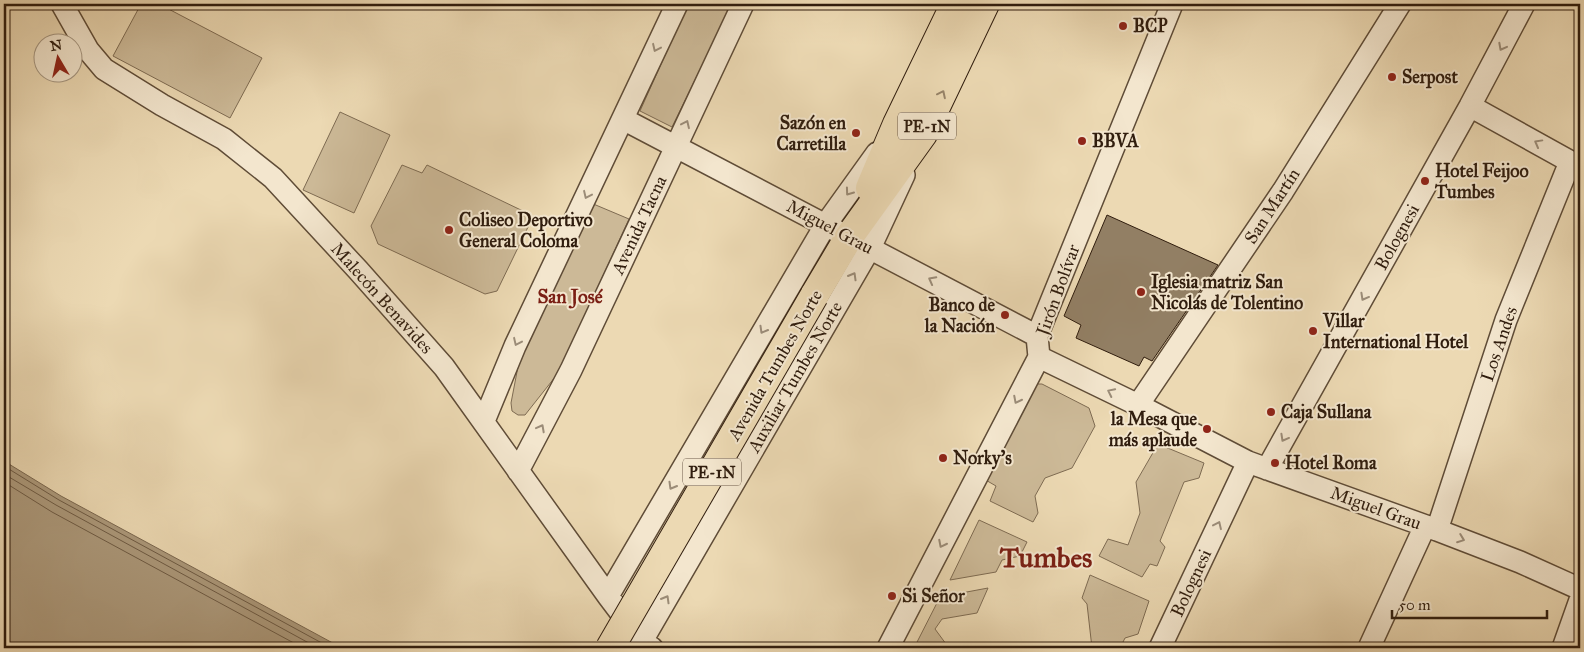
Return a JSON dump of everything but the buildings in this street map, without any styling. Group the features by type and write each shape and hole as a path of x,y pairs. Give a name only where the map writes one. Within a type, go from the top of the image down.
{"highway":[{"name":"Avenida Tumbes Norte","path":"610,648 848,236 898,124 955,4"},
{"name":"Avenida Tumbes Norte","path":"848,236 923,134 985,4"}],"street":[{"name":"Malecón Benavides","path":"62,4 88,50 104,68 162,105 224,139 272,178 444,367 608,596 647,645"},
{"path":"484,421 515,346 677,4"},
{"name":"Avenida Tacna","path":"518,471 571,370 743,4"},
{"name":"Jirón Bolívar","path":"888,648 1040,357 1038,336 1172,4"},
{"name":"San Martín","path":"1138,405 1282,190 1400,4"},
{"name":"Bolognesi","path":"1160,648 1257,466 1470,106 1524,4"},
{"path":"1470,106 1575,164"},
{"name":"Miguel Grau","path":"623,119 1038,336"},
{"name":"Los Andes","path":"1369,648 1431,528 1506,320 1575,164"},
{"path":"608,596 848,236"},
{"name":"Auxiliar Tumbes Norte","path":"647,645 848,236"},
{"name":"Miguel Grau","path":"1040,357 1257,466 1431,528 1520,562 1580,589"},
{"path":"1563,648 1580,600"}],"shaded area":[{"path":"141,4 159,4 262,58 230,118 113,56"},
{"path":"688,4 732,4 672,127 640,111"},
{"path":"340,112 390,135 354,213 303,190"},
{"name":"Coliseo Deportivo General Coloma","path":"402,165 422,173 427,165 523,211 527,216 529,225 497,291 485,294 378,244 371,226"},
{"path":"591,203 629,219 559,372 525,415 518,415 512,411 511,403 521,351"},
{"path":"1042,384 1089,408 1095,426 1072,468 1045,478 1035,496 1038,513 1033,522 990,501 996,486 984,479 1030,387"},
{"path":"1158,444 1204,463 1199,478 1184,482 1160,541 1165,547 1157,566 1150,564 1142,577 1099,556 1108,539 1128,545 1140,513 1136,482"},
{"path":"979,520 1027,542 1020,556 1002,560 996,572 950,580"},
{"path":"1090,575 1149,601 1138,634 1125,638 1120,648 1092,648 1087,604 1082,598"},
{"path":"988,588 977,613 942,619 935,629 949,648 914,648 940,597"}],"water":[{"path":"4,461 61,496 342,648 4,648"}],"place":[{"name":"BCP","path":"1123,26"},
{"name":"Serpost","path":"1392,77"},
{"name":"Sazón en Carretilla","path":"856,133"},
{"name":"BBVA","path":"1082,141"},
{"name":"Hotel Feijoo Tumbes","path":"1425,181"},
{"name":"Coliseo Deportivo General Coloma","path":"449,230"},
{"name":"Iglesia matriz San Nicolás de Tolentino","path":"1141,292"},
{"name":"Banco de la Nación","path":"1005,315"},
{"name":"Villar International Hotel","path":"1313,331"},
{"name":"Caja Sullana","path":"1271,412"},
{"name":"la Mesa que más aplaude","path":"1207,429"},
{"name":"Norky's","path":"943,458"},
{"name":"Hotel Roma","path":"1275,463"},
{"name":"Si Señor","path":"892,596"}],"district":[{"name":"San José","path":"570,296"},
{"name":"Tumbes","path":"1046,557"}]}
